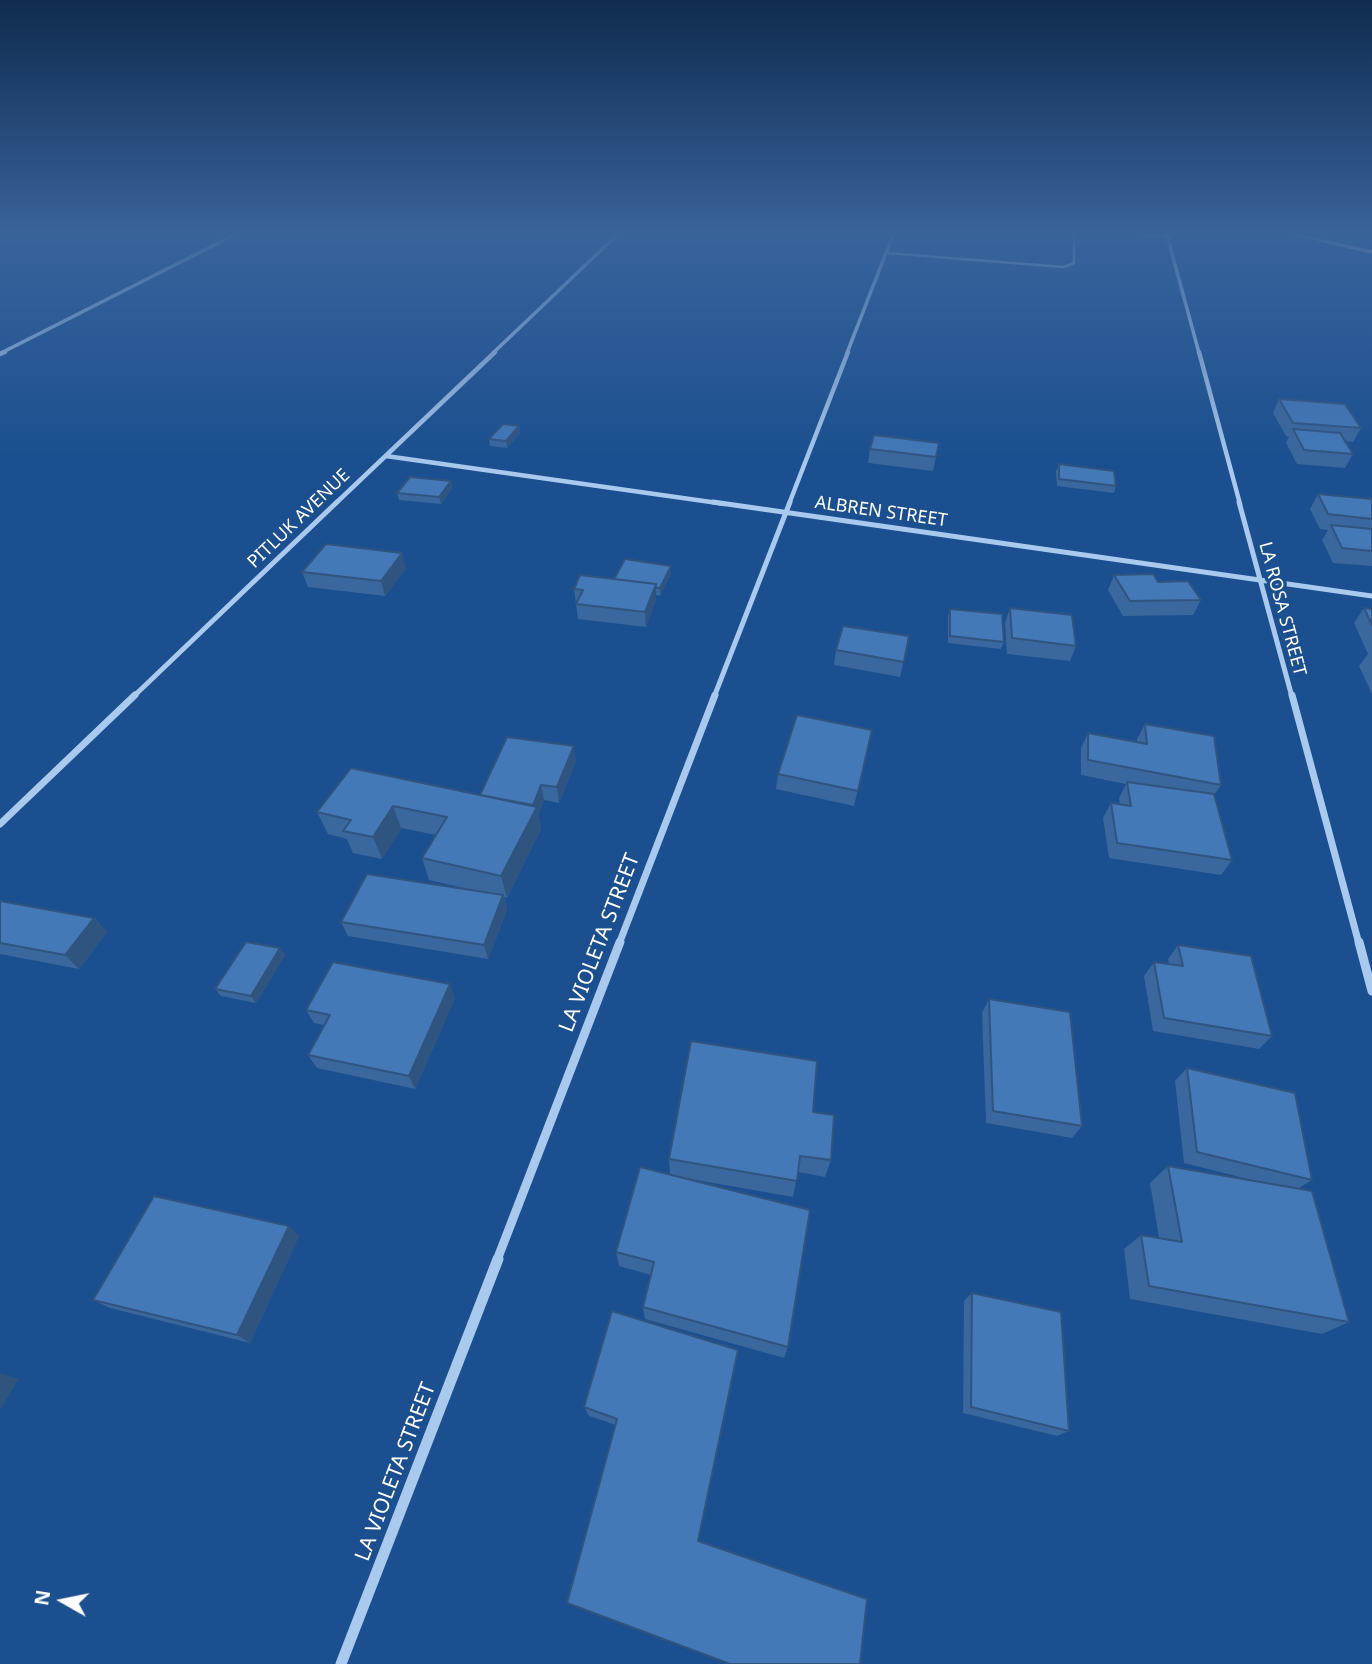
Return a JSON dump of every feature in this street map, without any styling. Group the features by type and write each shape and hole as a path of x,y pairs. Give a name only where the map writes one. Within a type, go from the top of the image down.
{"street":[{"path":"0,354 81,313"},
{"name":"PITLUK AVENUE","path":"0,824 536,313"},
{"name":"LA VIOLETA STREET","path":"341,1664 863,313"},
{"name":"LA ROSA STREET","path":"1188,313 1372,991"},
{"name":"ALBREN STREET","path":"386,456 1372,596"}],"building":[{"path":"1279,399 1345,404 1361,428 1293,423"},
{"path":"503,424 519,426 506,441 489,439"},
{"path":"1293,429 1340,433 1353,454 1304,450"},
{"path":"874,435 939,443 936,457 870,449"},
{"path":"1059,464 1114,471 1116,486 1059,479"},
{"path":"410,477 451,481 439,497 397,493"},
{"path":"1318,494 1372,499 1372,519 1328,514"},
{"path":"1331,525 1372,529 1372,551 1342,548"},
{"path":"326,544 402,553 381,581 302,572"},
{"path":"625,559 671,566 660,588 656,588 656,584 614,579"},
{"path":"1153,574 1158,582 1188,581 1201,600 1130,601 1114,575"},
{"path":"580,575 656,584 645,612 576,604 583,590 574,589"},
{"path":"1010,608 1072,615 1076,646 1012,638"},
{"path":"1364,608 1372,609 1372,625"},
{"path":"950,609 1002,614 1004,642 950,636"},
{"path":"843,626 909,636 904,662 836,650"},
{"path":"797,715 872,730 858,791 778,774"},
{"path":"1145,724 1214,736 1221,785 1088,760 1088,733 1147,744"},
{"path":"507,737 574,746 557,787 541,785 533,805 480,795"},
{"path":"351,768 537,807 501,876 422,858 447,817 393,806 373,837 343,831 351,820 317,812"},
{"path":"1127,782 1214,794 1232,860 1117,843 1111,803 1131,806"},
{"path":"367,874 503,895 484,945 341,922"},
{"path":"0,901 94,918 65,955 0,943"},
{"path":"246,942 280,948 251,996 215,989"},
{"path":"1178,945 1251,956 1272,1036 1164,1018 1154,962 1183,966"},
{"path":"333,962 450,984 409,1076 308,1055 330,1015 306,1010"},
{"path":"989,999 1070,1012 1082,1126 993,1111"},
{"path":"691,1041 817,1061 813,1112 834,1115 831,1160 800,1156 797,1181 669,1159"},
{"path":"1187,1068 1295,1093 1312,1180 1197,1152"},
{"path":"1168,1166 1312,1191 1349,1322 1149,1286 1141,1235 1182,1242"},
{"path":"640,1167 810,1210 788,1347 643,1307 654,1262 616,1252"},
{"path":"154,1196 289,1226 237,1335 93,1300"},
{"path":"972,1293 1061,1312 1069,1431 971,1407"},
{"path":"612,1311 738,1350 698,1541 867,1599 860,1664 730,1664 567,1603 617,1419 584,1407"}]}
